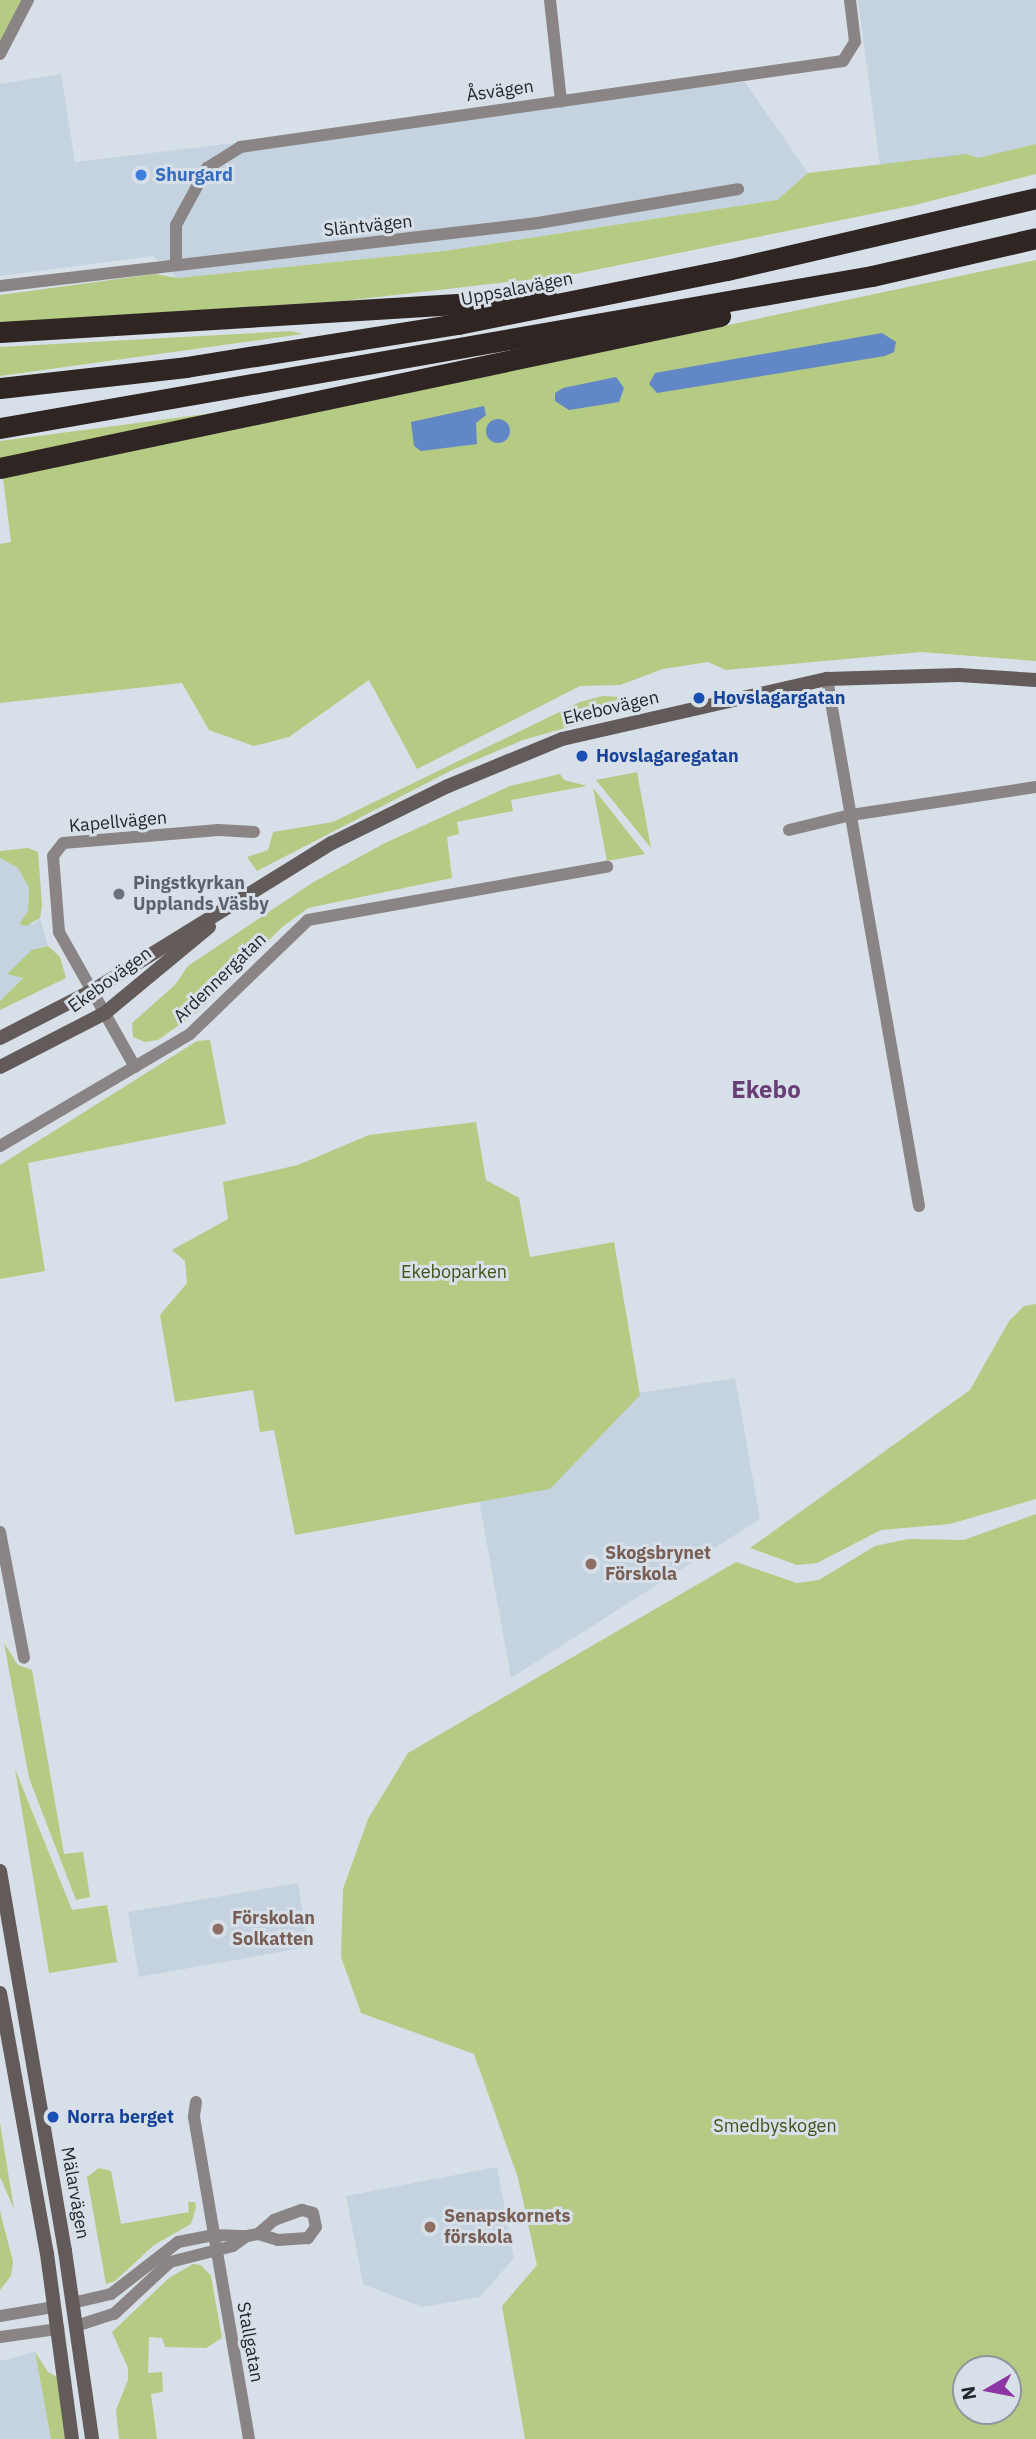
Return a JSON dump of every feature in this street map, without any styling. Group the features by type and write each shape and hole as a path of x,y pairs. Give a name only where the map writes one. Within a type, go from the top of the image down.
{"highway":[{"name":"Uppsalavägen","path":"0,388 186,368 458,324 727,270 1036,198"},
{"path":"0,468 651,334 872,276 1036,238"},
{"path":"0,332 473,303 727,270"},
{"path":"0,428 872,276"}],"street":[{"path":"0,54 28,0"},
{"path":"551,0 561,101"},
{"name":"Åsvägen","path":"176,264 176,225 207,168 222,155 296,136 843,61 855,42 850,0"},
{"name":"Släntvägen","path":"0,286 538,223 738,189"},
{"name":"Ekebovägen","path":"0,1038 92,991 232,908 332,844 448,786 562,739 827,680 959,675 1036,680"},
{"path":"827,680 919,1206"},
{"path":"789,830 850,816 1036,786"},
{"name":"Kapellvägen","path":"135,1067 59,932 53,856 63,843 254,832"},
{"name":"Ardennergatan","path":"0,1146 190,1034 308,920 607,867"},
{"name":"Ekebovägen","path":"0,1067 105,1013 232,908"},
{"path":"0,1532 24,1658"},
{"name":"Mälarvägen","path":"0,1871 76,2326 92,2439"},
{"path":"0,1993 58,2329 72,2439"},
{"name":"Stallgatan","path":"196,2102 194,2117 249,2439"},
{"path":"0,2316 111,2294 178,2242 214,2235 252,2235 217,2250 170,2262 114,2314 76,2326 0,2337"}],"shaded area":[{"path":"858,0 1036,0 1036,144 978,158 880,165"},
{"path":"61,74 75,162 745,82 808,173 777,200 444,251 177,278 153,256 0,276 0,84"},
{"path":"0,858 18,868 29,888 28,911 19,923 34,924 40,918 48,946 40,947 8,974 23,977 0,1001"},
{"name":"Skogsbrynet Förskola","path":"735,1378 760,1519 511,1678 478,1495 595,1400"},
{"name":"Förskolan Solkatten","path":"298,1883 308,1947 139,1977 128,1912"},
{"name":"Senapskornets förskola","path":"497,2167 514,2258 480,2297 422,2307 363,2284 346,2196"},
{"path":"35,2352 51,2439 0,2439 0,2361"}],"green space":[{"path":"0,0 23,0 0,45"},
{"path":"1036,144 1036,174 915,205 570,275 343,301 0,323 0,295 155,274 178,278 444,251 777,200 808,173 967,154 978,158"},
{"path":"1036,260 1036,661 921,652 726,670 708,662 663,669 620,685 580,686 417,769 369,680 289,737 254,746 209,730 182,683 0,703 0,544 11,542 3,478"},
{"path":"291,331 303,334 0,376 0,347"},
{"path":"221,412 0,460 0,441"},
{"path":"603,696 617,697 621,712 523,740 452,770 257,871 247,857 268,850 273,832 333,822 580,702"},
{"path":"637,772 651,848 596,780"},
{"path":"560,774 564,780 587,786 511,800 513,811 457,822 459,834 447,837 452,878 308,908 281,928 200,1010 158,1040 145,1042 133,1037 132,1023 175,985 188,966 312,883 385,843 510,786"},
{"path":"593,788 645,854 607,861"},
{"path":"28,848 38,852 42,905 40,918 26,926 19,924 28,911 29,888 18,868 0,858 0,851"},
{"path":"48,946 60,957 66,978 0,1010 0,1001 23,978 7,974 32,950"},
{"path":"210,1040 226,1124 28,1163 45,1271 0,1279 0,1165 197,1041"},
{"name":"Ekeboparken","path":"476,1122 486,1180 519,1198 530,1257 614,1242 640,1395 550,1489 295,1535 274,1430 260,1432 253,1390 175,1402 160,1315 187,1283 185,1261 172,1250 228,1219 223,1182 298,1165 369,1135"},
{"path":"1036,1304 1036,1499 950,1524 881,1530 817,1563 797,1565 750,1548 970,1390 1009,1321 1024,1306"},
{"name":"Smedbyskogen","path":"1036,1514 1036,2439 525,2439 502,2306 537,2265 518,2178 474,2054 361,2013 341,1957 343,1889 368,1819 408,1753 736,1562 797,1583 819,1580 875,1546 908,1539 964,1540"},
{"path":"4,1643 18,1665 32,1670 64,1854 83,1852 90,1897 76,1900 29,1778"},
{"path":"15,1769 72,1910 107,1905 117,1962 49,1973"},
{"path":"0,2123 14,2209 0,2177"},
{"path":"99,2168 111,2171 121,2224 189,2212 188,2202 195,2202 196,2207 191,2224 154,2245 115,2281 106,2284 87,2177"},
{"path":"0,2211 13,2262 11,2276 0,2290"},
{"path":"193,2264 201,2265 211,2276 222,2338 206,2348 165,2347 162,2338 149,2337 148,2373 162,2372 163,2392 151,2394 157,2439 119,2439 116,2410 128,2380 128,2368 112,2332 169,2278"},
{"path":"35,2352 48,2372 59,2378 67,2439 51,2439"}],"water":[{"path":"882,333 896,342 894,352 885,356 657,393 649,384 655,373"},
{"path":"616,377 624,388 619,402 569,410 555,401 555,393 563,388"},
{"path":"484,406 486,415 476,423 477,444 421,451 414,446 411,422"},
{"path":"498,419 507,422 510,431 507,440 498,443 489,440 486,431 489,422"}],"place":[{"name":"Shurgard","path":"141,175"},
{"name":"Hovslagargatan","path":"699,698"},
{"name":"Hovslagaregatan","path":"582,756"},
{"name":"Pingstkyrkan Upplands Väsby","path":"119,894"},
{"name":"Skogsbrynet Förskola","path":"591,1564"},
{"name":"Förskolan Solkatten","path":"218,1929"},
{"name":"Norra berget","path":"53,2117"},
{"name":"Senapskornets förskola","path":"430,2227"}],"district":[{"name":"Ekebo","path":"766,1090"}]}
